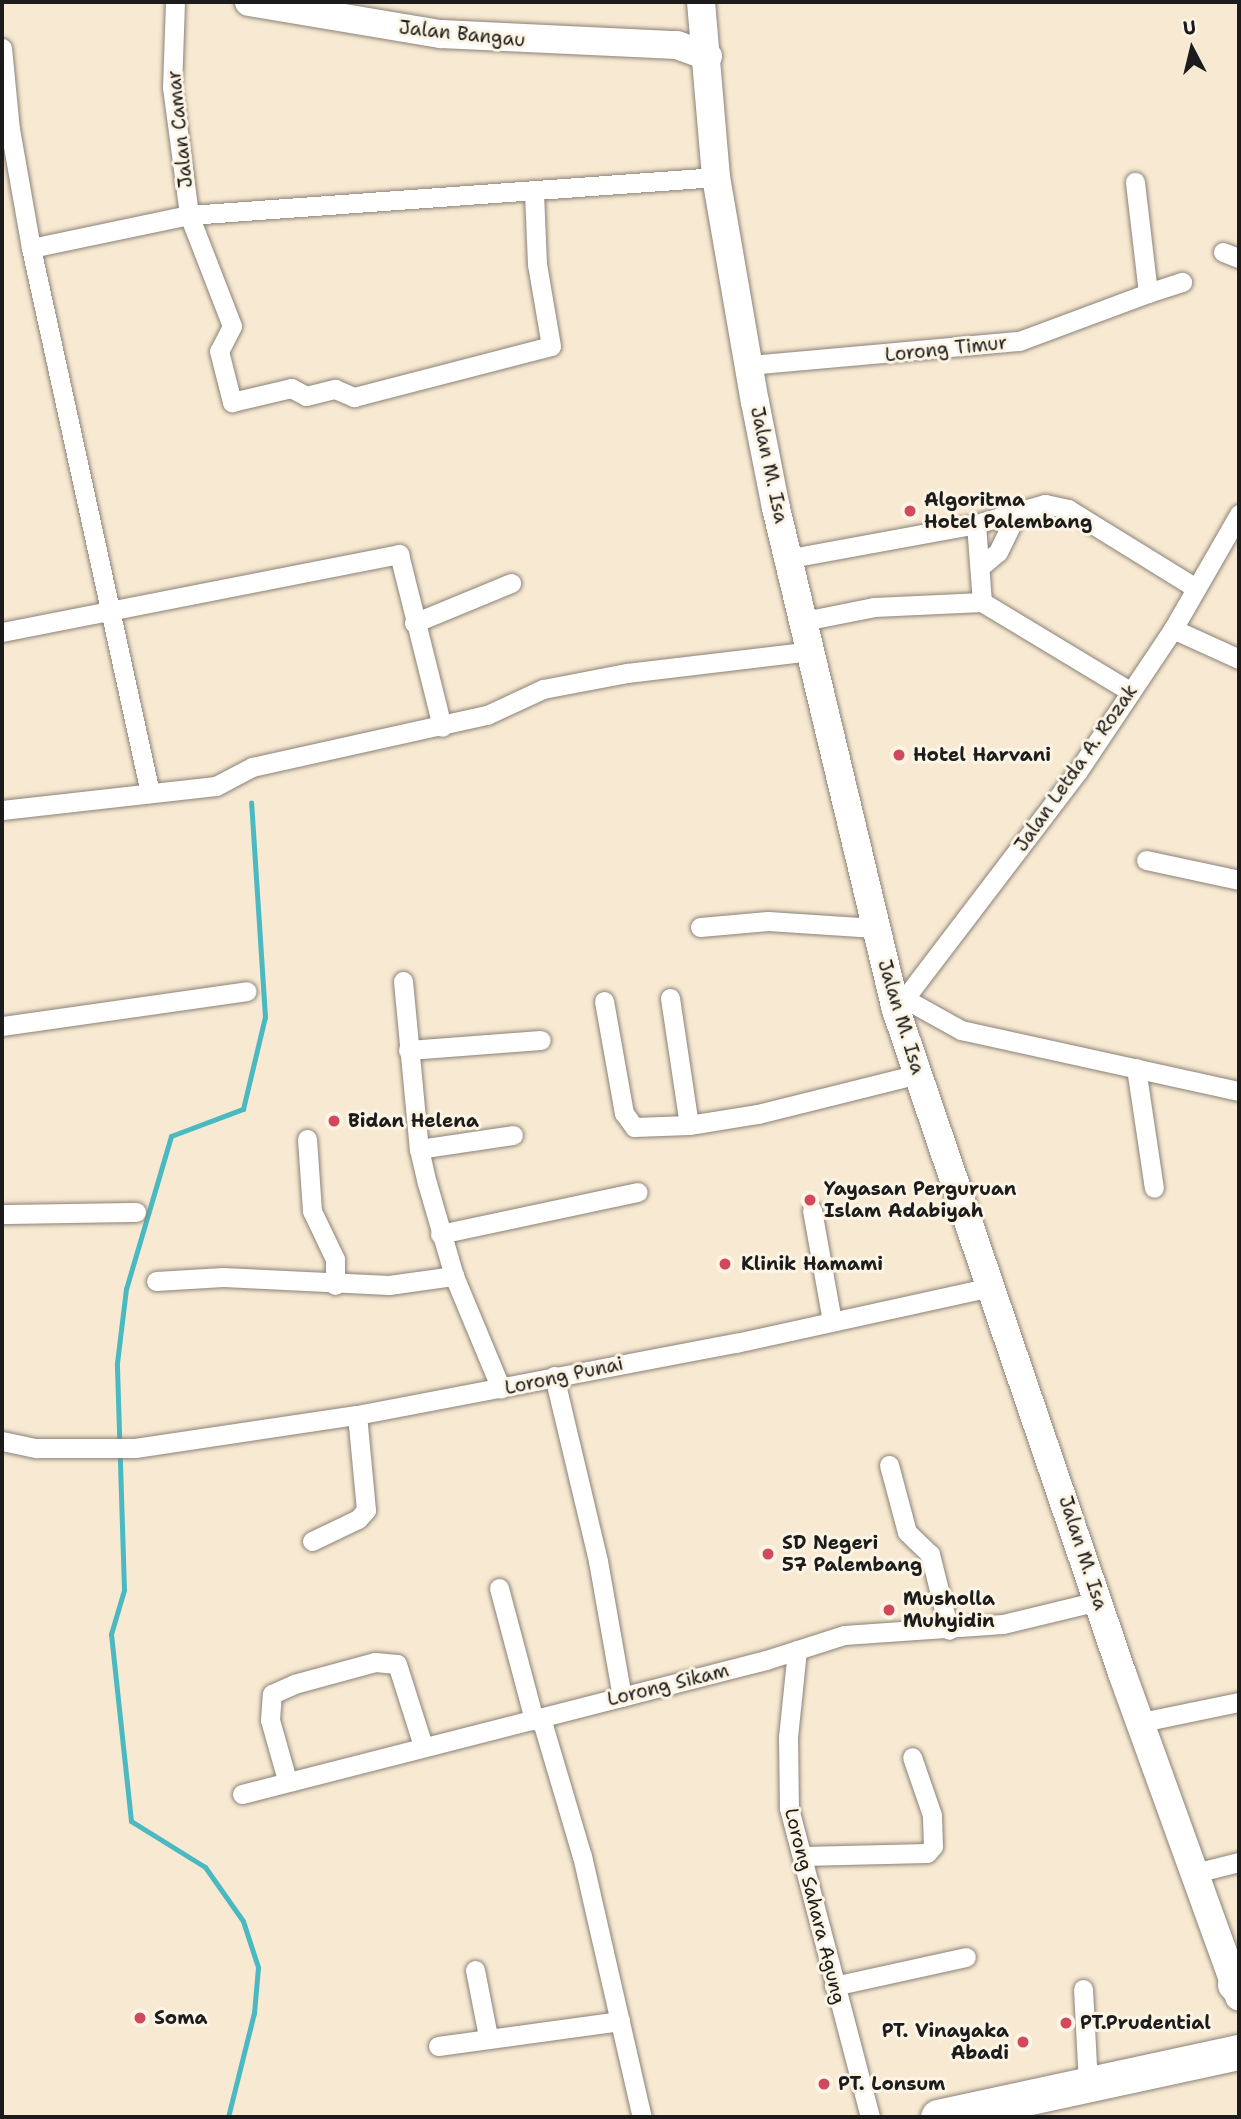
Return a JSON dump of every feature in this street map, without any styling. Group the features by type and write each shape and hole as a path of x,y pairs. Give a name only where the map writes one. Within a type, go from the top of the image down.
{"highway":[{"path":"938,2117 1239,2052"},
{"path":"1030,2117 1239,2073"}],"main road":[{"name":"Jalan Bangau","path":"249,2 441,34 677,45 708,56"},
{"path":"677,45 702,14"},
{"name":"Jalan M. Isa","path":"702,14 708,56 716,177 776,508 792,558 875,928 901,1005 918,1074 990,1287 1098,1601 1238,1989"}],"street":[{"name":"Jalan Camar","path":"175,2 173,87 189,215 232,326 219,351 232,402 291,388 306,396 335,389 354,397 551,346 537,264 534,191"},
{"path":"2,48 6,129 107,610 150,793"},
{"path":"31,248 189,215 716,177"},
{"path":"1135,182 1148,293"},
{"name":"Lorong Timur","path":"750,365 1020,341 1182,282"},
{"path":"792,558 976,524 1045,504 1068,509 1196,588"},
{"path":"980,568 999,552 1018,511"},
{"name":"Jalan Letda A. Rozak","path":"901,1005 1078,771 1172,629 1239,514"},
{"path":"976,524 982,602"},
{"path":"2,632 398,554 442,727"},
{"path":"414,623 511,583"},
{"path":"804,621 874,607 982,602 1130,692"},
{"path":"1172,629 1239,659"},
{"path":"2,810 216,786 252,767 487,715 543,689 628,673 811,651"},
{"path":"1146,860 1239,880"},
{"path":"700,927 768,921 875,928"},
{"path":"403,981 419,1149 440,1234 454,1276 501,1389"},
{"path":"2,1026 247,991"},
{"path":"670,998 690,1125"},
{"path":"604,1001 627,1120 639,1127 690,1125 758,1114 918,1074"},
{"path":"901,1005 961,1030 1239,1091"},
{"path":"408,1050 541,1040"},
{"path":"1136,1068 1154,1188"},
{"path":"419,1149 513,1135"},
{"path":"307,1139 312,1211 335,1259 335,1285"},
{"path":"440,1234 638,1192"},
{"path":"812,1210 832,1321"},
{"path":"2,1214 136,1212"},
{"path":"156,1281 234,1278 335,1285 389,1285 454,1276"},
{"name":"Lorong Punai","path":"2,1441 102,1450 135,1448 357,1415 501,1389 990,1287"},
{"path":"554,1376 598,1561 622,1697"},
{"path":"312,1541 358,1519 366,1510 357,1415"},
{"path":"889,1465 907,1532 930,1554 949,1630"},
{"path":"499,1588 582,1856 642,2117"},
{"name":"Lorong Sikam","path":"242,1794 287,1780 538,1719 865,1631 949,1630 1003,1624 1098,1601"},
{"name":"Lorong Sahara Agung","path":"797,1650 787,1791 834,1986 870,2117"},
{"path":"287,1780 270,1720 272,1694 294,1684 375,1662 397,1664 423,1746"},
{"path":"1142,1722 1239,1702"},
{"path":"802,1857 927,1853 933,1846 932,1815 912,1757"},
{"path":"1195,1873 1239,1862"},
{"path":"834,1986 966,1957"},
{"path":"475,1970 488,2036"},
{"path":"1083,1989 1088,2085"},
{"path":"438,2046 488,2036 620,2021"}],"waterway":[{"path":"228,2117 254,2013 258,1967 243,1921 205,1867 131,1821 111,1634 124,1590 117,1363 126,1289 171,1136 243,1109 265,1017 251,802"}],"place":[{"name":"Algoritma Hotel Palembang","path":"910,511"},
{"name":"Hotel Harvani","path":"899,755"},
{"name":"Bidan Helena","path":"334,1121"},
{"name":"Yayasan Perguruan Islam Adabiyah","path":"810,1200"},
{"name":"Klinik Hamami","path":"725,1264"},
{"name":"SD Negeri 57 Palembang","path":"768,1554"},
{"name":"Musholla Muhyidin","path":"889,1610"},
{"name":"Soma","path":"140,2018"},
{"name":"PT.Prudential","path":"1066,2023"},
{"name":"PT. Vinayaka Abadi","path":"1023,2042"},
{"name":"PT. Lonsum","path":"824,2084"}]}
